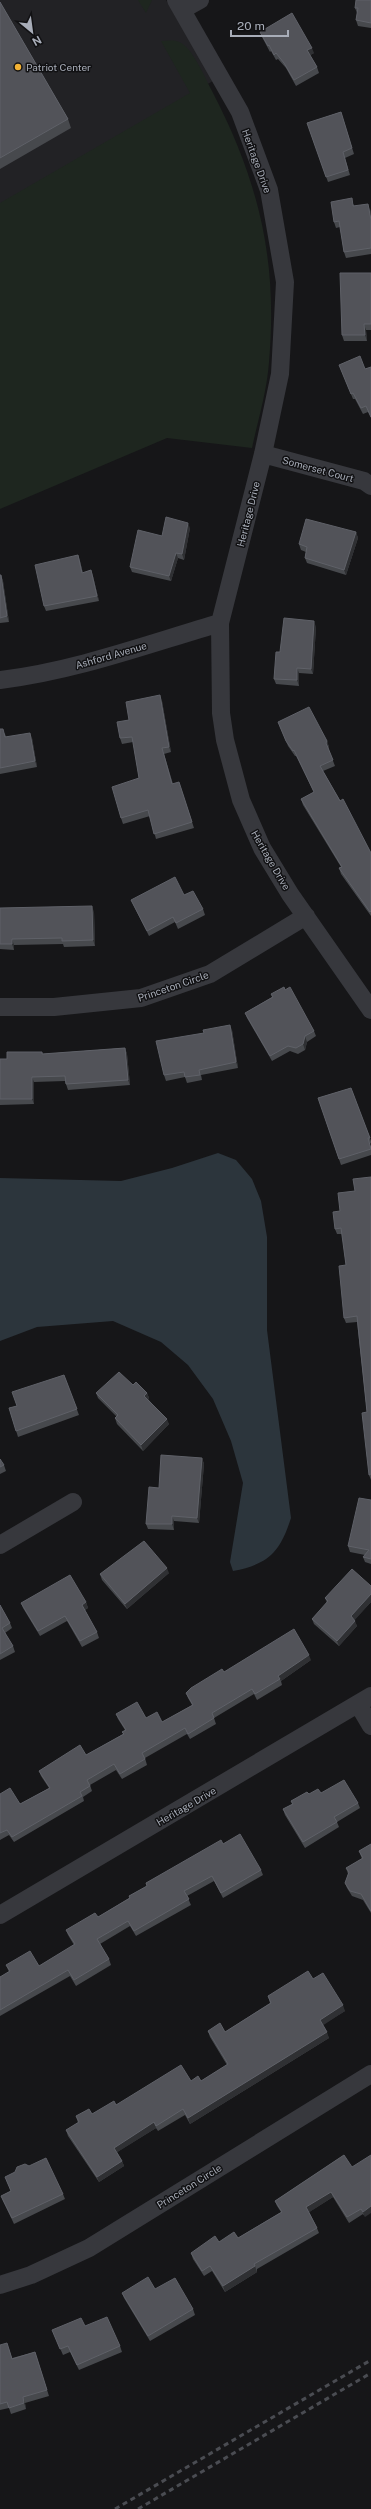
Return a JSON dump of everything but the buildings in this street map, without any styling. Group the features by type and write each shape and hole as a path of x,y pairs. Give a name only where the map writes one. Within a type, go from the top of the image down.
{"street":[{"path":"179,5 200,0"},
{"name":"Heritage Drive","path":"179,5 240,112 269,190 285,282 280,374 263,454 220,623 221,713 228,756 235,783 249,822 262,848 306,916 371,1010"},
{"name":"Somerset Court","path":"263,454 364,481 371,486"},
{"name":"Ashford Avenue","path":"0,680 49,672 88,662 220,623"},
{"name":"Princeton Circle","path":"0,1008 54,1007 141,998 210,974 306,916"},
{"path":"0,1545 73,1502"},
{"path":"364,1700 371,1726"},
{"name":"Heritage Drive","path":"0,1915 364,1700"},
{"name":"Princeton Circle","path":"0,2285 31,2275 88,2248 371,2074"}],"shaded area":[{"path":"0,0 166,0 213,81 0,204"},
{"path":"138,0 152,0 146,13"},
{"path":"161,41 176,41 182,43 192,54 206,78 242,157 262,222 270,290 271,325 266,384 252,448 167,438 0,509 0,203 190,93"},
{"path":"218,1153 236,1160 252,1179 261,1201 267,1237 267,1330 291,1518 282,1540 271,1555 256,1565 233,1571 230,1562 243,1483 231,1441 213,1399 188,1365 161,1342 113,1321 37,1327 0,1341 0,1178 121,1181 172,1168"}],"railway":[{"path":"115,2509 371,2360"},
{"path":"138,2509 371,2373"}],"place":[{"name":"Patriot Center","path":"18,67"}]}
